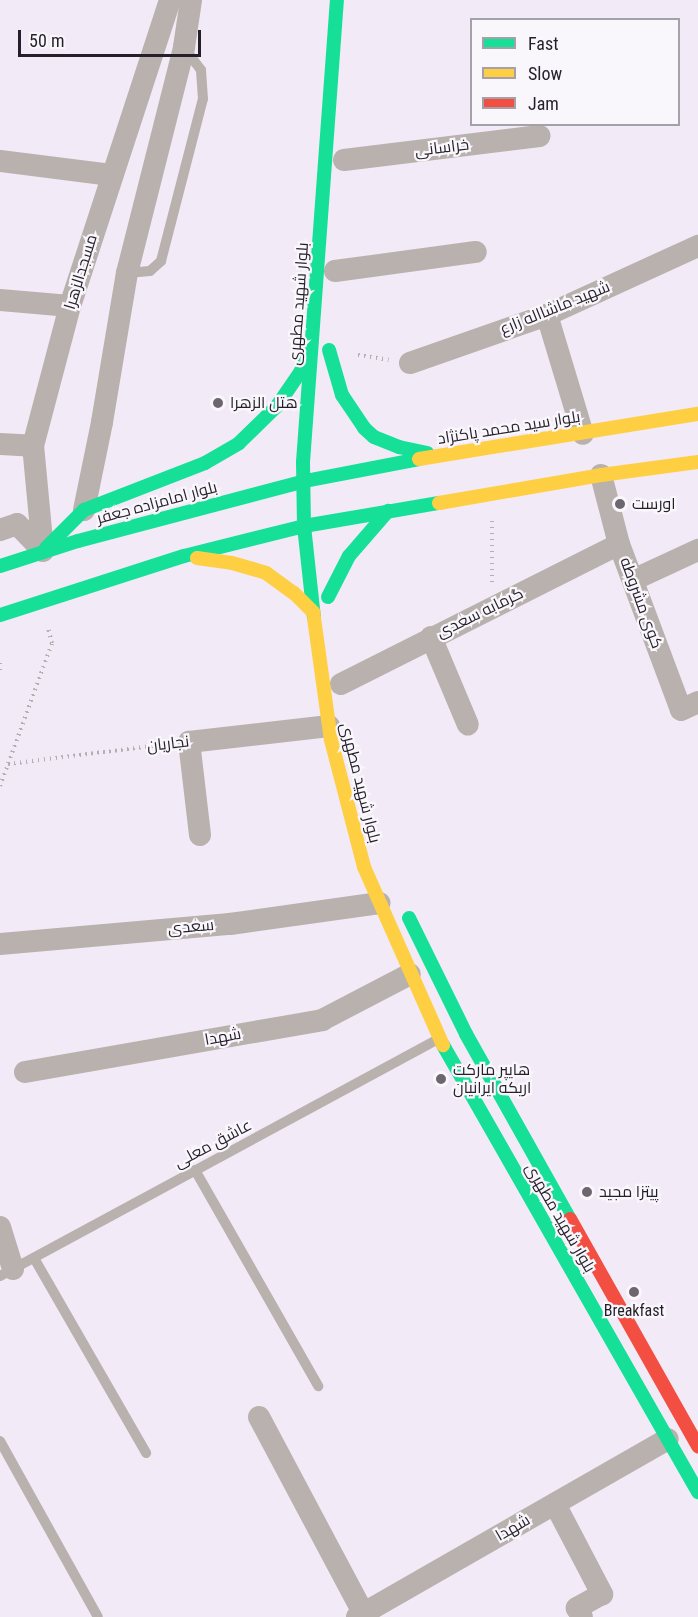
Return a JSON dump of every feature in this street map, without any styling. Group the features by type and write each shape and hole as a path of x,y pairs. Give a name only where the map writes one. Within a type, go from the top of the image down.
{"main road":[{"name":"بلوار شهید مطهری","path":"337,0 305,431 304,526 329,726 364,867 440,1038 698,1492"},
{"path":"43,551 84,510 205,463 239,442 277,406 301,371 314,333"},
{"name":"بلوار شهید مطهری","path":"327,394 329,345"},
{"path":"329,345 342,395 364,428 374,436 399,447 440,455"},
{"name":"بلوار سید محمد پاکنژاد","path":"324,476 698,414"},
{"path":"0,615 184,556 304,526 601,475 698,462"},
{"name":"بلوار امامزاده جعفر","path":"0,566 43,551 324,476"},
{"path":"326,568 329,603 350,556 388,511"},
{"path":"184,556 232,563 266,573 294,593 314,613"},
{"name":"بلوار شهید مطهری","path":"404,908 466,1034 692,1421 698,1446"}],"street":[{"name":"مسجدالزهرا","path":"43,551 33,446 70,306 170,0"},
{"path":"84,510 102,422 127,273 184,47 191,0"},
{"name":"خراسانی","path":"344,160 540,136"},
{"path":"0,161 111,175"},
{"name":"شهید ماشااله زارع","path":"410,363 547,315 698,246"},
{"path":"335,272 476,252"},
{"path":"0,300 70,306"},
{"path":"547,315 584,434"},
{"path":"0,444 33,446"},
{"name":"کوی مشروطه","path":"601,475 619,543 681,710 698,702"},
{"path":"0,530 17,524 43,551"},
{"name":"گرمابه سعدی","path":"341,683 619,543"},
{"path":"633,580 698,550"},
{"path":"431,637 468,725"},
{"name":"نجاریان","path":"189,742 329,726"},
{"path":"189,742 200,835"},
{"name":"سعدی","path":"0,944 230,924 380,903"},
{"name":"شهدا","path":"25,1072 322,1020 410,974"},
{"path":"0,1227 6,1273"},
{"path":"259,1417 360,1615"},
{"name":"شهدا","path":"360,1615 668,1439"},
{"path":"555,1504 602,1594 577,1608 582,1617"}],"lane":[{"path":"127,273 150,271 161,261 200,110 201,70 184,47"},
{"name":"عاشق معلی","path":"6,1273 440,1038"},
{"path":"195,1170 318,1386"},
{"path":"34,1258 146,1453"},
{"path":"0,1441 98,1617"}],"path":[{"path":"329,345 410,363"},
{"path":"492,494 492,607"},
{"path":"0,786 52,643 40,602"},
{"path":"0,663 0,671"},
{"name":"نجاریان","path":"8,764 189,742"}],"traffic: fast":[{"path":"314,618 304,526 303,462 337,0"},
{"path":"329,350 342,395 364,428 374,437 399,447 427,453"},
{"path":"46,548 84,510 205,463 239,443 277,406 301,371 307,353"},
{"path":"0,566 78,541 305,481 419,459"},
{"path":"0,615 184,556 304,526 439,503"},
{"path":"328,597 349,556 388,511"},
{"path":"409,918 466,1034 570,1219"},
{"path":"443,1045 698,1492"}],"traffic: slow":[{"path":"419,459 698,414"},
{"path":"439,503 601,475 698,462"},
{"path":"197,558 232,563 266,573 294,593 314,613"},
{"path":"314,618 331,740 364,867 443,1045"}],"traffic: jam":[{"path":"570,1219 698,1446"}],"place":[{"name":"هتل الزهرا","path":"218,403"},
{"name":"اورست","path":"620,504"},
{"name":"هایپر مارکت اریکه ایرانیان","path":"441,1079"},
{"name":"پیتزا مجید","path":"587,1192"},
{"name":"Breakfast","path":"634,1292"}]}
